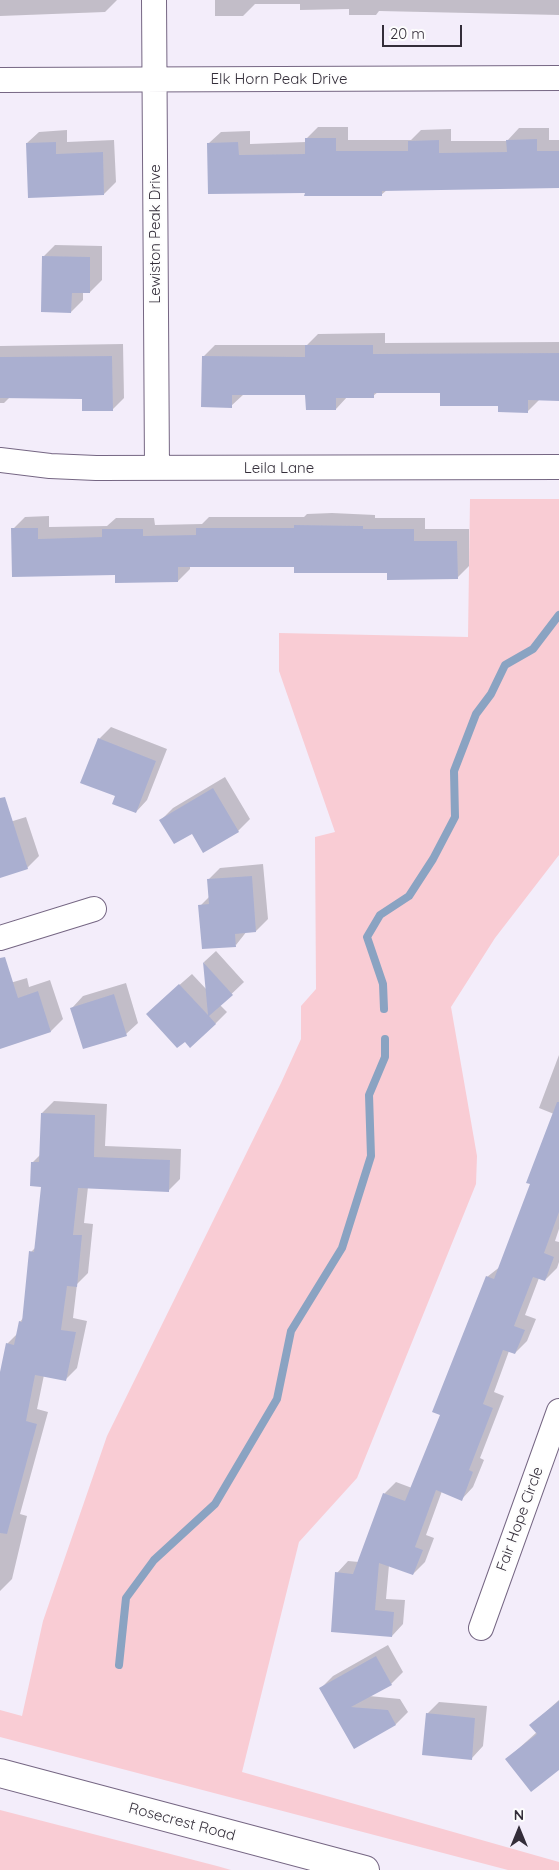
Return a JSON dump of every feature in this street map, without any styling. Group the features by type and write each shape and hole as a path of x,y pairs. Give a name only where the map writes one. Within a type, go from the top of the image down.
{"main road":[{"name":"Rosecrest Road","path":"0,1773 364,1870"}],"street":[{"name":"Lewiston Peak Drive","path":"154,0 157,468"},
{"name":"Elk Horn Peak Drive","path":"0,80 559,78"},
{"name":"Leila Lane","path":"0,460 50,466 157,468 559,467"},
{"path":"0,938 94,909"},
{"name":"Fair Hope Circle","path":"481,1628 559,1411"}],"shaded area":[{"path":"470,499 559,499 559,855 495,938 451,1007 477,1156 476,1184 357,1478 299,1542 242,1772 559,1862 559,1870 508,1870 0,1737 0,1710 22,1716 43,1621 107,1436 281,1083 301,1039 301,1006 316,989 315,837 335,832 279,671 279,633 468,637"},
{"path":"0,1810 217,1866 231,1870 0,1870"}],"building":[{"path":"305,138 336,138 336,151 408,151 408,141 439,140 439,153 507,152 506,140 537,139 537,151 559,151 559,188 382,191 382,196 304,196 305,193 208,194 207,143 238,142 239,155 305,154"},
{"path":"56,142 56,154 103,152 104,195 28,198 26,143"},
{"path":"42,256 90,257 90,293 72,293 71,313 41,312"},
{"path":"305,345 373,345 373,354 559,353 559,401 528,400 528,413 498,412 498,406 440,406 440,393 374,393 374,398 336,398 336,410 306,410 305,395 232,395 232,408 201,407 202,356 305,357"},
{"path":"112,356 113,411 82,411 82,399 0,398 0,357"},
{"path":"294,525 363,526 363,529 414,529 414,541 457,541 458,579 387,580 387,573 294,573 294,567 178,567 178,582 115,583 115,575 12,577 11,528 38,528 38,539 102,537 102,529 143,529 143,536 196,535 196,528 294,528"},
{"path":"98,738 156,761 136,813 112,804 115,796 80,783"},
{"path":"213,788 239,832 203,853 192,834 174,844 159,820"},
{"path":"5,797 28,869 0,878 0,798"},
{"path":"252,876 256,932 235,934 236,947 202,949 198,905 209,904 207,879"},
{"path":"5,957 18,998 38,991 51,1032 0,1049 0,958"},
{"path":"203,962 233,995 209,1016 216,1024 190,1048 185,1042 177,1048 146,1014 179,984 208,1015"},
{"path":"114,994 127,1036 83,1049 70,1008"},
{"path":"557,1102 559,1102 559,1212 544,1253 554,1257 545,1281 533,1277 514,1326 525,1330 515,1354 503,1350 483,1404 493,1408 469,1470 473,1472 462,1501 436,1490 415,1547 423,1550 413,1575 379,1563 375,1610 394,1612 392,1637 331,1632 335,1572 353,1574 383,1493 405,1501 440,1415 432,1412 486,1276 494,1279 530,1184 526,1183"},
{"path":"41,1113 95,1115 94,1157 170,1160 169,1192 78,1188 73,1235 82,1235 77,1287 67,1286 61,1330 76,1332 66,1381 35,1375 26,1421 37,1424 7,1534 0,1533 0,1372 6,1343 14,1345 19,1321 22,1322 29,1251 34,1252 41,1187 30,1186 31,1162 39,1162"},
{"path":"376,1656 392,1685 351,1707 388,1710 396,1725 354,1749 319,1688"},
{"path":"559,1701 559,1770 531,1792 505,1759 537,1734 529,1725"},
{"path":"426,1713 475,1718 472,1760 422,1755"}],"waterway":[{"path":"384,1009 383,984 367,937 380,915 409,896 433,859 455,817 454,771 476,714 491,694 505,665 533,649 559,615"},
{"path":"119,1665 126,1598 154,1560 215,1504 277,1399 291,1331 342,1248 371,1156 369,1095 385,1057 385,1039"}]}
